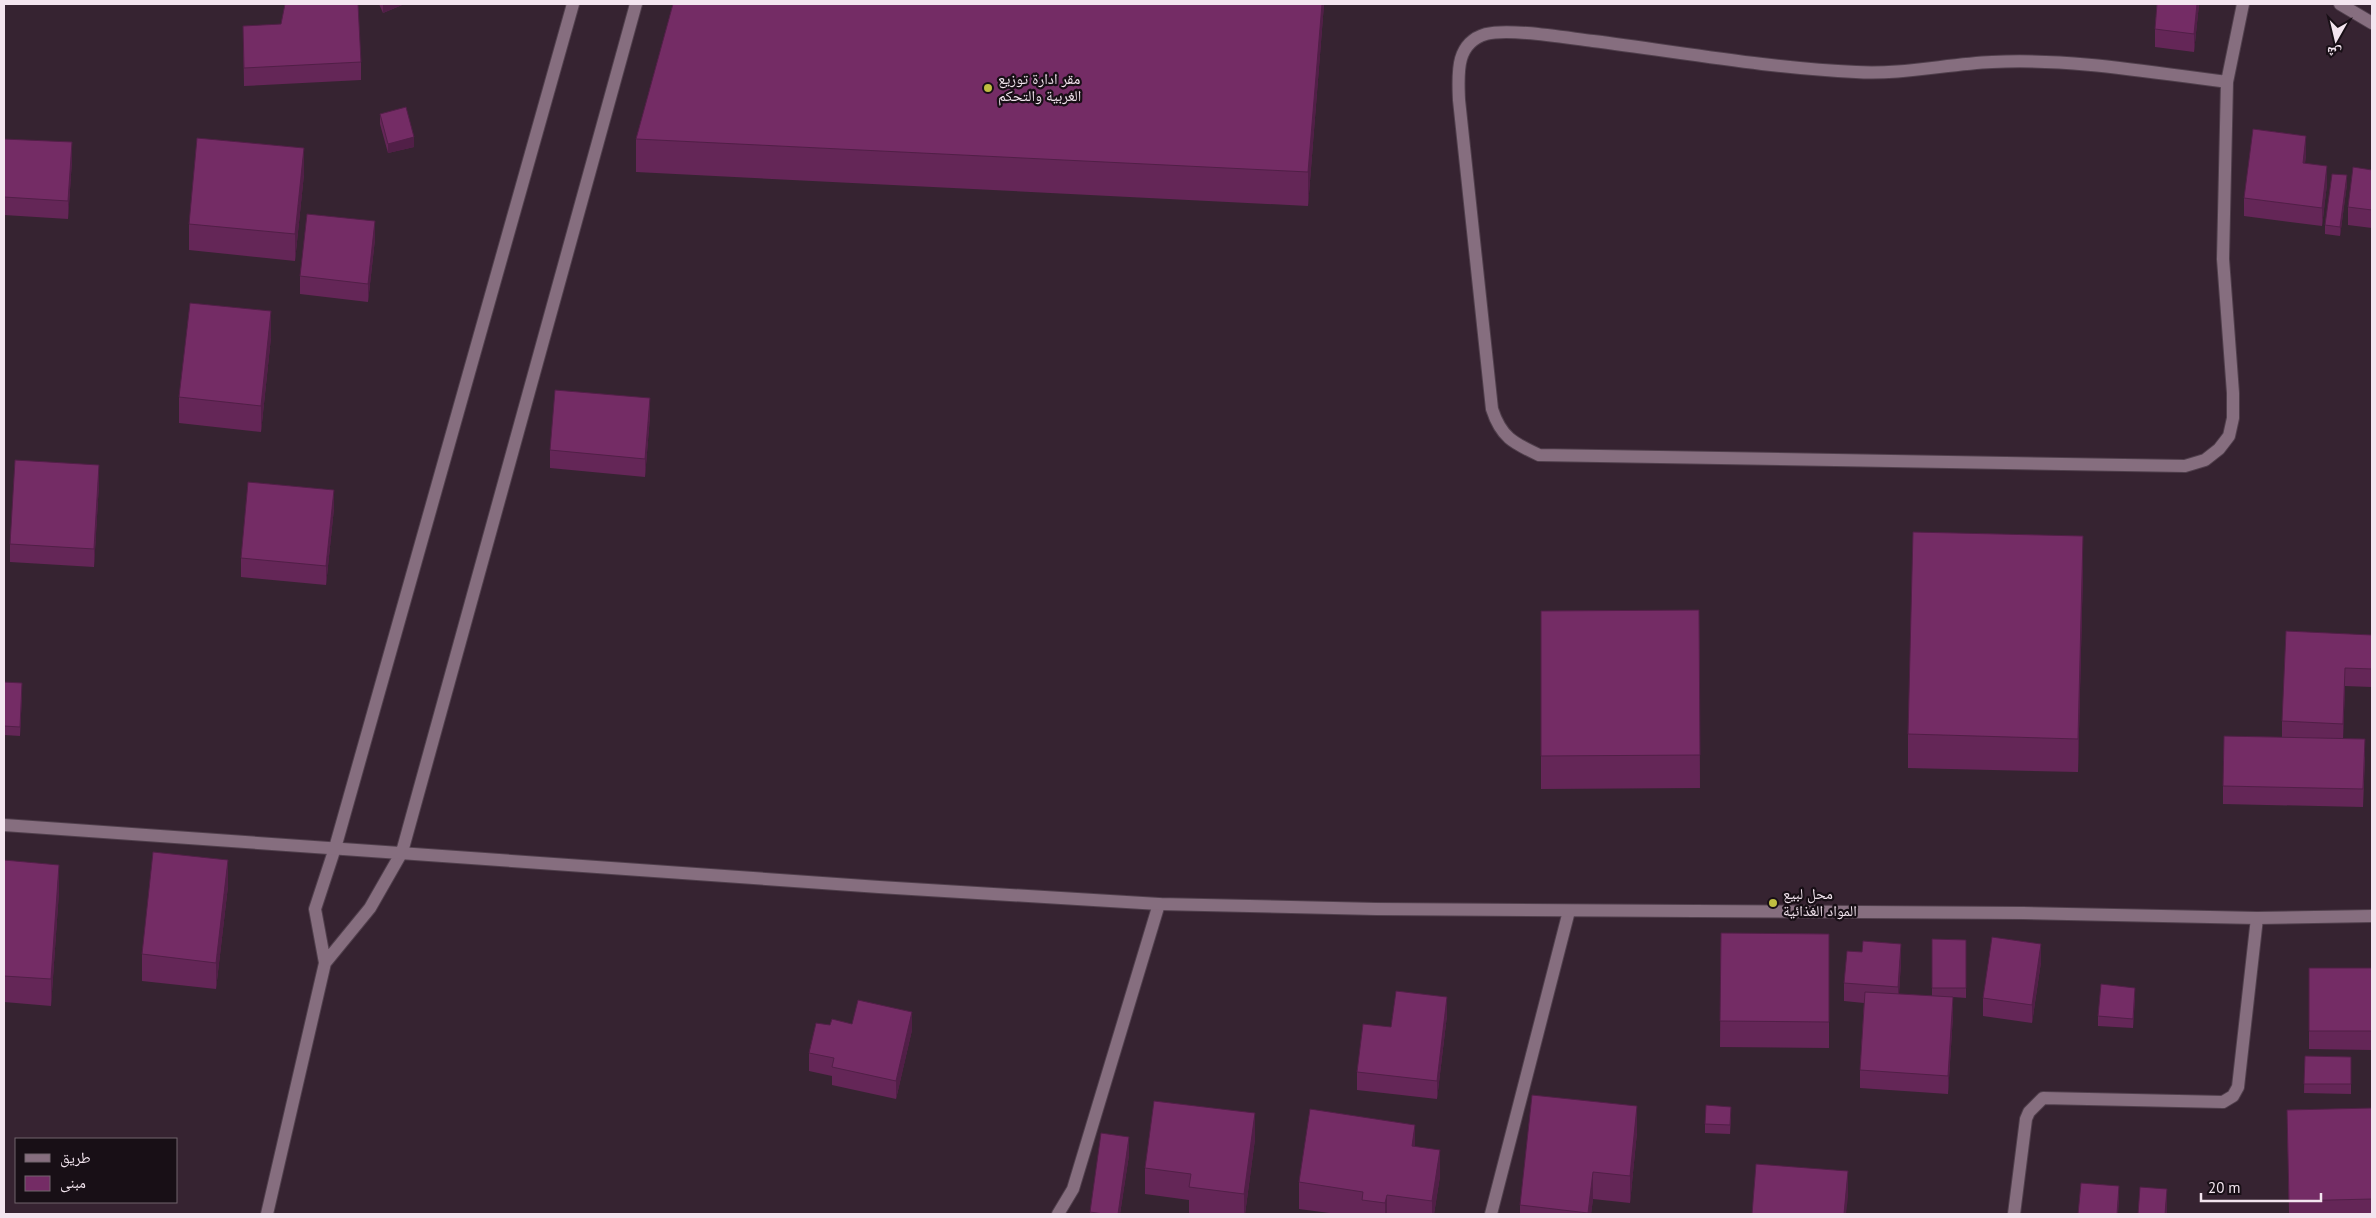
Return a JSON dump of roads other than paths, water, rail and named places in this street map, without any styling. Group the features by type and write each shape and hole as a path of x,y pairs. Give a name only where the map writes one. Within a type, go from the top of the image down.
{"main road":[{"path":"267,1214 325,963 316,909 335,848 573,4"},
{"path":"325,963 370,908 402,852 636,4"},
{"path":"2226,82 2102,66 2036,61 1992,62 1902,71 1858,72 1802,68 1542,35 1486,34 1471,43 1460,55 1459,100 1492,409 1498,426 1506,437 1539,455 2185,466 2205,460 2229,436 2233,418 2233,393 2223,259 2226,82 2243,4"},
{"path":"2340,4 2372,23"},
{"path":"4,825 879,887 1159,904 1568,911 2013,913 2256,918 2372,916"},
{"path":"1058,1214 1073,1189 1159,904"},
{"path":"1491,1214 1568,911"},
{"path":"2014,1214 2024,1124 2029,1112 2043,1098 2223,1102 2233,1096 2238,1087 2256,918"}],"place":[{"name":"مقر ادارة توزيع الغربية والتحكم","path":"988,88"},
{"name":"محل لبيع المواد الغذائية","path":"1773,903"}]}
